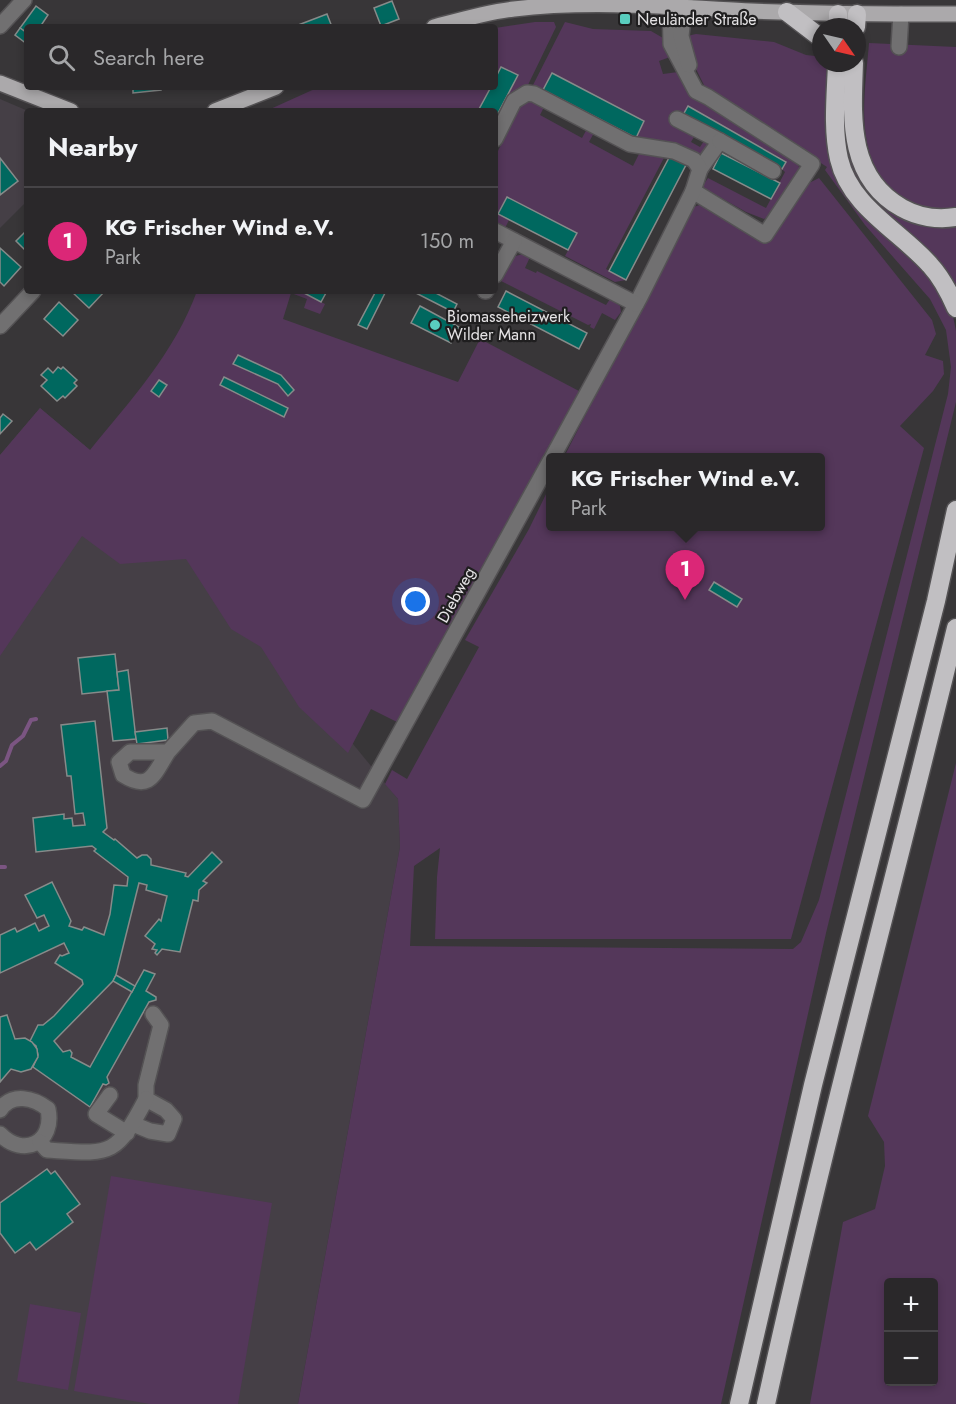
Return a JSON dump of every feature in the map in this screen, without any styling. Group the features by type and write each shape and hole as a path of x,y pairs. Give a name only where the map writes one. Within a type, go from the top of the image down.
{"highway":[{"path":"787,12 812,31"},
{"path":"837,72 835,135 839,161 850,184 862,202 930,265 946,285 956,308"},
{"path":"854,72 853,129 862,164 871,178 894,203 910,212 929,218 956,217"},
{"path":"739,1404 783,1210 936,601 956,510"},
{"path":"766,1404 790,1293 843,1075 956,628"}],"main road":[{"path":"446,24 485,14 540,6 590,5 677,4 787,12 821,18"},
{"path":"866,19 901,14 956,14"},
{"path":"0,83 63,108"},
{"path":"223,108 268,90"}],"street":[{"path":"0,26 24,0"},
{"path":"677,4 671,44 696,91 812,164 765,235 693,191"},
{"path":"899,47 901,14"},
{"path":"498,133 514,101 527,93 534,94 630,144 674,151 694,160 700,169"},
{"path":"677,119 774,171"},
{"name":"Diebweg","path":"554,453 636,304 693,191 700,169 720,141"},
{"path":"498,233 636,304"},
{"path":"498,270 514,241"},
{"path":"0,326 30,294"},
{"name":"Diebweg","path":"168,753 194,723 212,721 363,800 378,774 388,742 546,468"},
{"path":"40,1142 47,1150 102,1152 115,1146 130,1128 146,1099 146,1085 161,1025 153,1014"},
{"path":"110,1095 96,1114 130,1128 168,1134 174,1119 166,1110 146,1099"},
{"path":"0,1110 11,1100 23,1099 32,1099 48,1109 46,1135 40,1142 20,1145 7,1141 0,1134"}],"shaded area":[{"path":"535,22 554,22 556,27 527,87 503,105 518,76 501,67 498,73 498,28"},
{"path":"565,22 593,29 651,31 663,38 670,57 659,61 663,74 678,72 796,161 800,169 773,213 764,219 746,212 702,187 708,178 766,208 785,172 782,169 786,161 688,107 683,115 701,125 691,142 700,147 704,141 708,143 709,151 703,162 625,139 627,134 636,138 644,121 552,73 543,90 552,95 550,99 531,89"},
{"path":"696,34 774,42 812,56 812,72 831,72 835,167 939,289 953,316 956,331 956,402 826,933 721,1404 298,1404 400,847 398,799 385,784 392,770 407,779 479,647 465,640 529,529 546,494 546,531 825,531 825,453 566,453 691,208 705,203 768,242 809,183 819,178 932,320 936,334 925,355 943,361 944,374 933,391 900,426 924,448 791,939 435,939 440,848 414,866 410,946 793,949 801,942 819,900 948,394 951,367 946,330 930,299 865,225 825,170 827,167 706,89 691,59 687,36"},
{"path":"869,43 956,47 956,207 929,209 910,202 886,184 875,167 868,148 865,127 865,84"},
{"path":"845,72 847,72 875,196 956,223 956,286 945,268 931,253 888,216 863,188 847,156 843,110"},
{"path":"312,90 489,90 480,108 273,108"},
{"path":"0,99 24,109 24,204 0,228"},
{"path":"530,99 546,103 540,115 582,138 588,127 595,131 589,142 633,166 642,148 667,152 606,269 626,280 615,282 565,256 577,234 509,220 505,228 498,224 498,151 520,106"},
{"path":"523,254 530,257 525,268 536,273 537,271 606,305 610,299 620,306 621,312 615,320 602,313 594,329 590,327 591,324 588,325 499,280 512,257"},
{"path":"196,294 291,294 283,319 458,382 480,339 579,391 397,722 371,709 348,753 299,707 261,647 231,629 186,559 120,564 82,536 0,656 0,455 40,408 90,450 150,375 177,335"},
{"path":"294,294 305,294 325,304 320,314 304,308 307,299"},
{"path":"40,408 90,450 353,744 398,799 400,847 298,1404 0,1404 0,455"},
{"path":"956,763 956,1404 810,1404 843,1222 875,1209 885,1166 884,1142 868,1116"},
{"path":"111,1176 272,1203 238,1404 150,1404 74,1391"},
{"path":"30,1304 81,1313 68,1390 17,1381"}],"building":[{"path":"392,1 399,19 380,24 374,8"},
{"path":"36,6 48,15 42,24 24,24 24,31 20,28"},
{"path":"327,14 331,24 301,24"},
{"path":"20,28 24,31 24,42 15,35"},
{"path":"501,67 518,75 498,113 498,108 480,108 489,90 498,90 498,73"},
{"path":"552,73 644,121 636,138 543,90"},
{"path":"133,90 161,90 133,93"},
{"path":"688,106 786,162 782,169 683,115"},
{"path":"721,153 780,183 771,199 713,169"},
{"path":"671,154 687,163 626,280 609,271"},
{"path":"0,158 18,181 0,195"},
{"path":"507,197 577,233 568,250 498,214"},
{"path":"24,233 24,249 16,241"},
{"path":"0,248 21,267 4,286 0,282"},
{"path":"506,291 587,333 579,349 498,307"},
{"path":"74,294 102,294 89,308"},
{"path":"306,294 325,294 321,302"},
{"path":"374,294 384,294 367,329 358,325"},
{"path":"418,294 438,294 457,304 453,312"},
{"path":"59,302 78,320 63,336 44,319"},
{"name":"Biomasseheizwerk Wilder Mann","path":"420,306 459,327 451,343 411,323"},
{"path":"238,355 281,375 294,390 288,396 278,384 233,364"},
{"path":"58,367 61,369 63,367 77,380 74,383 77,386 65,398 63,396 57,401 41,386 47,380 41,375 48,368 53,373"},
{"path":"224,377 288,408 284,417 220,385"},
{"path":"159,380 167,385 159,397 151,391"},
{"path":"3,414 12,421 0,434 0,418"},
{"path":"714,582 742,599 737,607 709,590"},
{"path":"115,654 119,690 82,694 78,658"},
{"path":"128,670 136,739 113,741 107,691 119,690 117,672"},
{"path":"95,721 107,828 103,832 137,858 147,855 151,859 151,865 186,873 185,876 188,877 212,852 222,862 203,881 207,883 199,890 198,901 193,900 180,952 162,949 157,955 155,953 157,950 152,949 155,944 145,936 159,919 161,921 167,896 146,890 147,885 139,883 113,981 54,1041 63,1052 70,1050 71,1057 90,1067 144,970 155,974 146,991 156,997 156,1000 149,1002 107,1077 109,1083 103,1084 90,1107 33,1067 38,1055 36,1046 30,1041 38,1025 43,1025 54,1016 83,984 82,980 55,963 60,955 69,953 64,943 0,973 0,935 15,928 17,932 35,923 39,931 49,926 44,915 37,918 25,895 52,882 71,921 69,926 82,930 84,927 104,935 114,885 127,886 128,877 94,851 96,849 92,846 36,852 33,818 64,814 64,819 72,818 73,826 85,825 83,813 75,814 71,776 67,776 61,725"},
{"path":"167,728 168,740 137,744 135,732"},
{"path":"116,975 135,986 132,992 113,981"},
{"path":"7,1015 15,1039 25,1038 32,1042 37,1049 38,1057 31,1069 21,1072 11,1069 0,1082 0,1017"},
{"path":"47,1169 51,1174 55,1171 80,1204 67,1214 73,1222 36,1250 30,1242 15,1253 0,1233 0,1203"}],"waterway":[{"path":"0,766 6,761 12,745 23,736 31,720 36,719"},
{"path":"0,867 5,867"}],"place":[{"name":"Neuländer Straße","path":"625,19"},
{"name":"Biomasseheizwerk Wilder Mann","path":"435,325"},
{"name":"KG Frischer Wind e.V.","path":"685,600"}]}
